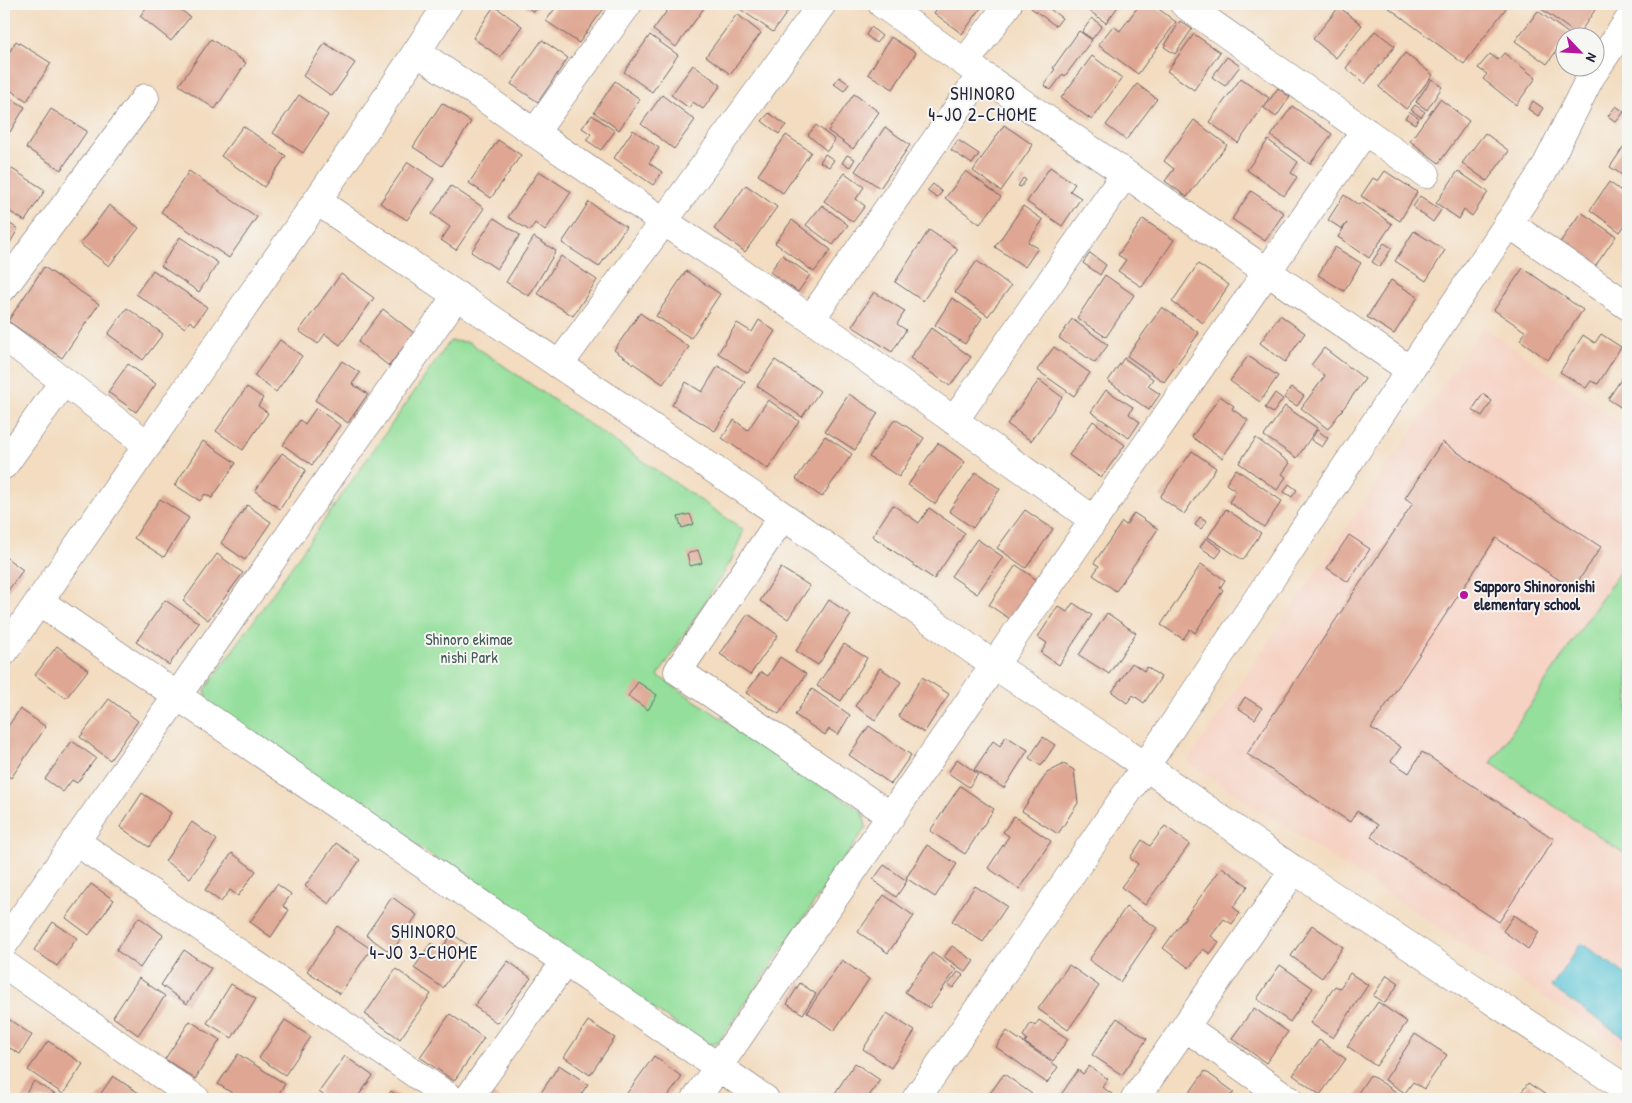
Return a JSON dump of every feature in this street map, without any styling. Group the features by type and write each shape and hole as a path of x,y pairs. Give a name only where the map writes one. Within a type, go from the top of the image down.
{"street":[{"path":"4,652 352,150 448,4"},
{"path":"535,132 628,4"},
{"path":"559,365 822,4"},
{"path":"882,4 973,69 1410,370"},
{"path":"811,319 973,69 1008,4"},
{"path":"1184,4 1426,174"},
{"path":"916,1099 1145,767 1544,170 1590,78 1628,21"},
{"path":"417,52 663,221 811,319 1094,520"},
{"path":"4,287 145,98"},
{"path":"696,1099 1094,520 1365,131"},
{"path":"954,420 1125,174"},
{"path":"317,201 782,516 994,665 1294,870 1628,1090"},
{"path":"1508,223 1628,306"},
{"path":"4,944 457,295"},
{"path":"4,336 148,445"},
{"path":"4,465 64,381"},
{"path":"782,516 678,671 892,816"},
{"path":"39,601 765,1099"},
{"path":"75,840 452,1099"},
{"path":"1135,1099 1294,870"},
{"path":"468,1099 565,962"},
{"path":"4,964 196,1099"},
{"path":"1185,1027 1288,1099"}],"shaded area":[{"name":"Sapporo Shinoronishi elementary school","path":"1483,326 1628,429 1628,1052 1187,762"}],"green space":[{"name":"Shinoro ekimae nishi Park","path":"450,341 469,342 744,530 731,561 658,676 863,812 866,827 718,1043 706,1045 208,702 205,690"},
{"path":"1628,559 1628,856 1491,763"}],"water":[{"path":"1581,943 1628,976 1628,1040 1551,987"}],"building":[{"path":"149,4 174,4 190,17 171,41 140,16"},
{"path":"522,4 539,4 534,12"},
{"path":"558,4 607,4 579,43 546,21"},
{"path":"672,4 707,4 676,47 653,30"},
{"path":"744,4 793,4 773,32 740,9"},
{"path":"940,4 984,4 962,34 934,13"},
{"path":"1035,4 1043,4 1062,18 1056,26 1031,8"},
{"path":"1080,4 1120,4 1106,23"},
{"path":"1140,4 1152,4 1176,22 1138,74 1098,45 1113,26 1120,31"},
{"path":"1384,4 1509,4 1464,64"},
{"path":"1543,4 1593,4 1597,7 1583,28 1568,28 1540,8"},
{"path":"494,6 522,26 500,57 473,38"},
{"path":"1339,7 1362,25 1336,58 1313,39"},
{"path":"1538,11 1561,28 1554,28 1554,54 1547,64 1515,41"},
{"path":"737,14 761,33 730,74 706,56"},
{"path":"1092,18 1102,26 1092,39 1082,32"},
{"path":"1180,21 1192,29 1175,54 1164,47"},
{"path":"871,27 882,36 876,43 866,35"},
{"path":"1079,31 1092,40 1065,76 1063,74 1051,90 1044,85 1055,69 1053,68"},
{"path":"1375,31 1395,46 1365,84 1346,68"},
{"path":"1194,34 1220,52 1194,90 1167,71"},
{"path":"650,35 678,55 652,92 624,72"},
{"path":"891,37 916,53 893,89 868,74"},
{"path":"211,39 246,63 215,109 179,85"},
{"path":"542,40 568,58 538,102 511,84"},
{"path":"16,41 51,63 27,101 4,86 4,61"},
{"path":"325,43 355,63 332,96 303,76"},
{"path":"1405,53 1433,75 1406,109 1379,87"},
{"path":"1504,53 1536,78 1516,105 1483,79 1487,74 1478,68 1490,54 1498,60"},
{"path":"1092,56 1122,78 1092,120 1061,98"},
{"path":"1227,57 1240,66 1225,86 1212,77"},
{"path":"693,65 721,85 703,109 693,102 689,108 671,95"},
{"path":"839,77 849,84 844,91 834,84"},
{"path":"1241,78 1269,98 1238,143 1209,122"},
{"path":"1432,79 1442,87 1427,110 1416,102"},
{"path":"615,81 640,99 619,130 594,112"},
{"path":"1137,84 1157,99 1126,140 1106,125"},
{"path":"1278,88 1290,97 1276,117 1264,108"},
{"path":"4,94 25,107 10,132 4,128"},
{"path":"854,94 879,112 853,149 828,131"},
{"path":"299,95 328,115 303,153 273,133"},
{"path":"662,95 695,120 674,149 641,124"},
{"path":"1440,99 1469,121 1439,163 1410,141"},
{"path":"1533,101 1543,108 1538,116 1528,109"},
{"path":"442,103 471,122 442,166 413,147"},
{"path":"1415,105 1425,112 1421,117 1411,110"},
{"path":"1292,106 1332,134 1310,164 1271,136"},
{"path":"1616,106 1624,112 1616,122 1608,116"},
{"path":"51,109 87,131 61,170 26,148"},
{"path":"1410,112 1419,118 1415,124 1405,118"},
{"path":"769,113 786,125 779,134 762,121"},
{"path":"592,115 615,131 601,150 586,140 591,134 582,128"},
{"path":"1194,120 1227,145 1187,197 1165,181 1174,169 1164,161"},
{"path":"816,125 835,140 827,151 808,135"},
{"path":"1004,125 1033,145 1001,191 973,171"},
{"path":"243,126 286,156 264,187 221,156"},
{"path":"885,127 910,145 880,188 855,171"},
{"path":"633,130 659,148 649,163 662,172 653,185 614,158"},
{"path":"1485,133 1509,151 1487,181 1462,163"},
{"path":"786,135 811,152 783,193 758,175"},
{"path":"498,140 521,155 491,198 469,183"},
{"path":"958,140 979,154 972,164 951,150"},
{"path":"1268,140 1298,162 1291,173 1297,177 1284,196 1247,170"},
{"path":"1628,140 1628,179 1610,167"},
{"path":"825,154 834,160 829,167 820,162"},
{"path":"847,155 855,159 850,167 842,163"},
{"path":"408,162 434,179 407,220 380,203"},
{"path":"9,167 45,190 25,221 4,208 4,175"},
{"path":"1050,167 1075,184 1070,191 1081,198 1062,226 1027,202"},
{"path":"189,171 257,217 229,258 161,212"},
{"path":"539,171 571,192 545,231 535,223 530,231 508,217"},
{"path":"966,171 1001,197 980,224 945,198"},
{"path":"1385,171 1417,192 1400,221 1361,196 1373,178 1378,181"},
{"path":"1458,171 1488,192 1472,216 1464,210 1459,219 1436,203"},
{"path":"845,173 864,187 856,199 865,206 853,222 824,201"},
{"path":"1023,178 1026,180 1021,187 1018,186"},
{"path":"1609,182 1628,196 1628,223 1620,232 1590,210"},
{"path":"933,184 942,192 937,198 927,191"},
{"path":"746,185 777,207 745,252 714,229"},
{"path":"451,186 484,208 456,250 441,240 450,227 432,214"},
{"path":"1251,191 1284,213 1265,241 1232,219"},
{"path":"1344,195 1359,205 1361,202 1392,224 1369,258 1338,237 1347,223 1342,229 1328,220"},
{"path":"1420,196 1441,210 1433,222 1413,207"},
{"path":"589,202 626,227 599,267 562,243"},
{"path":"109,205 139,228 109,266 80,244"},
{"path":"822,205 848,225 833,245 806,225"},
{"path":"1023,206 1043,220 1028,242 1038,248 1025,267 995,247"},
{"path":"1581,212 1616,236 1594,268 1559,244"},
{"path":"494,218 520,235 497,269 471,252"},
{"path":"1143,219 1174,240 1142,287 1118,271 1126,260 1118,255"},
{"path":"4,220 18,229 4,253"},
{"path":"792,220 831,250 814,272 775,243"},
{"path":"929,230 958,249 923,301 895,282"},
{"path":"1414,231 1445,250 1426,281 1395,261"},
{"path":"180,237 218,263 199,292 161,266"},
{"path":"534,237 556,251 529,296 506,282"},
{"path":"1384,243 1392,248 1380,267 1372,262"},
{"path":"1335,247 1361,263 1344,291 1318,275"},
{"path":"1090,253 1106,265 1100,275 1083,263"},
{"path":"782,255 810,275 798,292 770,272"},
{"path":"561,256 597,280 573,316 537,293"},
{"path":"977,261 1011,286 988,316 955,292"},
{"path":"1198,264 1229,285 1203,323 1172,302"},
{"path":"44,267 99,304 62,358 8,321"},
{"path":"1523,268 1583,310 1548,360 1520,340 1526,332 1494,310"},
{"path":"153,270 207,307 195,325 190,321 185,328 136,294"},
{"path":"686,271 720,294 691,338 656,316"},
{"path":"341,274 374,298 340,345 325,334 318,344 299,331"},
{"path":"1105,275 1134,295 1106,337 1077,318"},
{"path":"1391,280 1418,297 1394,334 1367,317"},
{"path":"874,292 905,311 897,324 906,330 892,352 852,326"},
{"path":"952,298 982,318 965,344 935,325"},
{"path":"1162,307 1199,333 1164,382 1127,356"},
{"path":"127,308 163,334 143,360 108,334"},
{"path":"383,309 414,333 389,366 358,342"},
{"path":"640,313 689,347 663,384 614,350"},
{"path":"1280,315 1305,333 1285,362 1260,343"},
{"path":"1072,319 1108,345 1095,363 1059,338"},
{"path":"759,320 775,331 748,373 718,353 737,323 752,332"},
{"path":"931,328 971,357 950,386 910,358"},
{"path":"1601,334 1621,347 1598,384 1591,381 1586,388 1560,372 1583,335 1595,343"},
{"path":"280,340 302,356 276,392 254,376"},
{"path":"1054,347 1090,373 1074,396 1037,370"},
{"path":"1324,348 1365,379 1328,429 1301,408 1325,376 1311,365"},
{"path":"1248,356 1278,376 1260,402 1230,381"},
{"path":"1124,358 1153,379 1148,386 1160,394 1149,410 1108,381"},
{"path":"775,360 820,391 802,417 757,386"},
{"path":"342,361 360,373 352,384 368,394 348,423 315,400"},
{"path":"128,364 156,384 136,412 108,392"},
{"path":"718,366 745,382 715,431 672,405 686,382 702,392"},
{"path":"1626,372 1628,374 1628,412 1608,399"},
{"path":"1039,380 1062,397 1031,441 1007,424"},
{"path":"247,387 263,398 258,406 268,413 243,450 216,431"},
{"path":"1291,387 1304,396 1297,406 1284,398"},
{"path":"1106,390 1133,407 1129,414 1140,422 1129,438 1091,412"},
{"path":"1275,393 1283,399 1273,413 1265,408"},
{"path":"849,394 878,413 855,450 825,431"},
{"path":"1483,394 1492,401 1482,416 1472,410"},
{"path":"1220,396 1234,406 1232,409 1248,420 1222,458 1192,437"},
{"path":"768,400 799,421 768,469 722,438 734,420 748,430"},
{"path":"1285,406 1317,428 1297,458 1264,436"},
{"path":"316,408 340,425 312,465 283,445 300,420 305,424"},
{"path":"895,419 924,438 899,477 869,457"},
{"path":"1093,421 1125,445 1101,478 1069,455"},
{"path":"1317,430 1328,438 1322,447 1311,440"},
{"path":"825,436 852,454 822,497 796,479"},
{"path":"1256,438 1290,463 1282,474 1286,477 1277,490 1239,463"},
{"path":"203,441 236,463 212,498 205,494 200,501 175,485"},
{"path":"1442,442 1601,547 1573,589 1496,538 1371,728 1401,747 1391,761 1409,773 1422,752 1554,839 1499,922 1371,837 1378,825 1357,811 1350,822 1247,754 1413,503 1405,498"},
{"path":"938,443 965,462 935,504 908,485"},
{"path":"1192,451 1216,468 1184,514 1160,497"},
{"path":"282,453 306,470 280,509 255,491"},
{"path":"1236,469 1282,501 1264,527 1229,502 1236,491 1226,484"},
{"path":"976,472 1000,489 973,528 949,511"},
{"path":"1289,484 1297,490 1292,497 1284,492"},
{"path":"160,499 189,518 164,557 134,538"},
{"path":"247,505 271,522 245,560 221,543"},
{"path":"893,505 919,523 929,508 965,533 934,579 872,536"},
{"path":"1226,509 1261,533 1243,560 1208,537"},
{"path":"1025,510 1053,529 1026,568 997,548"},
{"path":"1134,513 1158,529 1116,591 1093,575 1099,566 1094,563 1122,522 1126,525"},
{"path":"690,514 694,524 682,528 678,517"},
{"path":"1200,517 1207,521 1201,529 1195,525"},
{"path":"1349,535 1370,549 1348,582 1327,568"},
{"path":"1206,538 1222,550 1216,558 1200,547"},
{"path":"977,539 1003,557 977,594 951,576"},
{"path":"698,550 702,563 690,566 687,554"},
{"path":"217,554 243,573 208,620 183,601"},
{"path":"4,556 23,570 4,596"},
{"path":"1201,564 1225,580 1220,588 1223,590 1195,633 1190,629 1183,639 1161,625"},
{"path":"1016,565 1037,580 1010,619 989,605"},
{"path":"781,568 810,586 788,619 760,601"},
{"path":"165,600 199,623 169,665 136,642"},
{"path":"829,600 851,615 818,665 796,651"},
{"path":"1073,603 1092,615 1059,665 1041,653 1047,643 1038,637 1058,606 1067,612"},
{"path":"1107,613 1136,633 1109,674 1079,655"},
{"path":"748,614 778,635 750,675 720,654"},
{"path":"844,644 867,658 841,701 817,686"},
{"path":"57,646 88,670 66,698 35,675"},
{"path":"780,657 806,674 779,714 746,693 761,672 768,676"},
{"path":"1132,663 1144,671 1147,667 1161,677 1144,703 1133,695 1127,703 1112,692"},
{"path":"880,668 901,682 875,720 855,706"},
{"path":"922,677 949,694 924,733 898,716"},
{"path":"638,682 657,695 648,710 628,696"},
{"path":"812,689 850,715 838,735 829,729 825,735 795,715"},
{"path":"1245,697 1262,708 1255,719 1238,708"},
{"path":"109,699 138,721 110,760 80,737"},
{"path":"20,709 46,727 11,778 4,773 4,732"},
{"path":"869,726 911,755 891,784 849,755"},
{"path":"1006,736 1028,750 1004,788 974,770 993,741 1000,746"},
{"path":"1043,737 1055,745 1041,766 1029,758"},
{"path":"72,741 96,758 77,783 72,780 63,792 45,779"},
{"path":"957,759 978,774 969,787 948,773"},
{"path":"1064,764 1074,770 1078,803 1058,834 1022,811 1047,773"},
{"path":"960,786 994,809 965,854 930,831"},
{"path":"142,793 171,813 149,847 120,827"},
{"path":"1014,816 1051,841 1019,889 988,868 1009,836 1003,832"},
{"path":"192,822 217,840 190,878 165,861"},
{"path":"1165,826 1190,844 1145,905 1121,887 1138,864 1130,858 1142,840 1150,846"},
{"path":"336,843 360,860 329,904 305,886"},
{"path":"927,845 957,864 935,897 906,878"},
{"path":"232,853 256,871 238,896 230,890 221,902 205,890"},
{"path":"884,865 907,881 896,897 873,880"},
{"path":"1222,867 1248,886 1233,907 1240,913 1232,924 1224,919 1211,936 1219,942 1210,954 1203,949 1189,968 1163,948"},
{"path":"91,884 114,900 89,935 66,918"},
{"path":"277,884 291,894 283,906 289,910 271,937 250,922"},
{"path":"975,886 1007,906 983,942 952,921"},
{"path":"884,895 914,916 888,953 858,932"},
{"path":"392,897 417,915 391,953 366,935"},
{"path":"1126,907 1157,928 1120,982 1089,960"},
{"path":"1514,915 1539,932 1528,949 1503,931"},
{"path":"139,917 163,935 140,968 116,950"},
{"path":"53,922 77,938 57,966 34,950"},
{"path":"1312,925 1343,947 1322,978 1291,956"},
{"path":"337,926 371,949 340,994 307,971"},
{"path":"452,934 471,947 443,988 414,968 431,943 441,950"},
{"path":"952,946 974,961 966,972 944,957"},
{"path":"184,950 211,968 187,1004 161,985"},
{"path":"932,953 956,970 929,1008 905,992"},
{"path":"842,960 869,979 834,1031 807,1012"},
{"path":"508,961 531,978 497,1023 474,1006"},
{"path":"1069,965 1099,986 1068,1030 1038,1009"},
{"path":"1280,965 1313,988 1290,1022 1257,999"},
{"path":"396,969 431,994 400,1039 365,1014"},
{"path":"958,972 963,975 953,988 948,985"},
{"path":"1350,973 1368,985 1333,1038 1310,1023 1335,986 1340,988"},
{"path":"1387,975 1399,983 1385,1003 1373,996"},
{"path":"139,978 165,996 138,1035 113,1017"},
{"path":"800,983 816,994 803,1014 787,1004"},
{"path":"231,984 256,999 232,1038 207,1023"},
{"path":"1378,1002 1407,1022 1376,1066 1347,1046"},
{"path":"1254,1008 1288,1032 1266,1063 1232,1038"},
{"path":"887,1013 915,1031 891,1068 863,1049"},
{"path":"450,1014 484,1038 454,1081 420,1057"},
{"path":"4,1016 32,1035 20,1054 10,1048 4,1058"},
{"path":"1117,1018 1147,1039 1122,1075 1092,1055"},
{"path":"285,1020 311,1037 285,1075 259,1058"},
{"path":"1039,1020 1068,1039 1053,1061 1025,1043 1027,1039 1023,1036 1031,1023 1035,1026"},
{"path":"190,1021 220,1040 195,1079 165,1059"},
{"path":"588,1021 615,1038 590,1075 564,1057"},
{"path":"1007,1031 1058,1067 1047,1083 996,1047"},
{"path":"1415,1034 1447,1055 1424,1089 1413,1082 1405,1093 1385,1080"},
{"path":"1319,1040 1346,1059 1320,1095 1293,1075"},
{"path":"48,1041 83,1064 63,1094 28,1070"},
{"path":"238,1054 285,1084 275,1099 241,1099 218,1084"},
{"path":"345,1056 373,1076 356,1099 329,1099 319,1092"},
{"path":"654,1056 682,1077 666,1099 630,1099 625,1096"},
{"path":"855,1063 880,1080 867,1099 831,1099"},
{"path":"559,1065 588,1084 578,1099 537,1099"},
{"path":"1089,1066 1108,1079 1102,1087 1112,1094 1109,1099 1058,1099 1078,1070 1083,1074"},
{"path":"1205,1071 1234,1092 1228,1099 1185,1099"},
{"path":"1004,1074 1036,1097 1034,1099 986,1099"},
{"path":"1370,1075 1401,1095 1398,1099 1354,1099"},
{"path":"113,1076 142,1095 140,1099 97,1099"},
{"path":"34,1081 59,1097 58,1099 22,1099"},
{"path":"1528,1083 1552,1099 1517,1099"},
{"path":"391,1091 403,1099 385,1099"},
{"path":"491,1094 499,1099 488,1099"}],"place":[{"name":"Sapporo Shinoronishi elementary school","path":"1464,595"}],"district":[{"name":"SHINORO 4-JO 2-CHOME","path":"983,104"},
{"name":"SHINORO 4-JO 3-CHOME","path":"424,941"}]}
